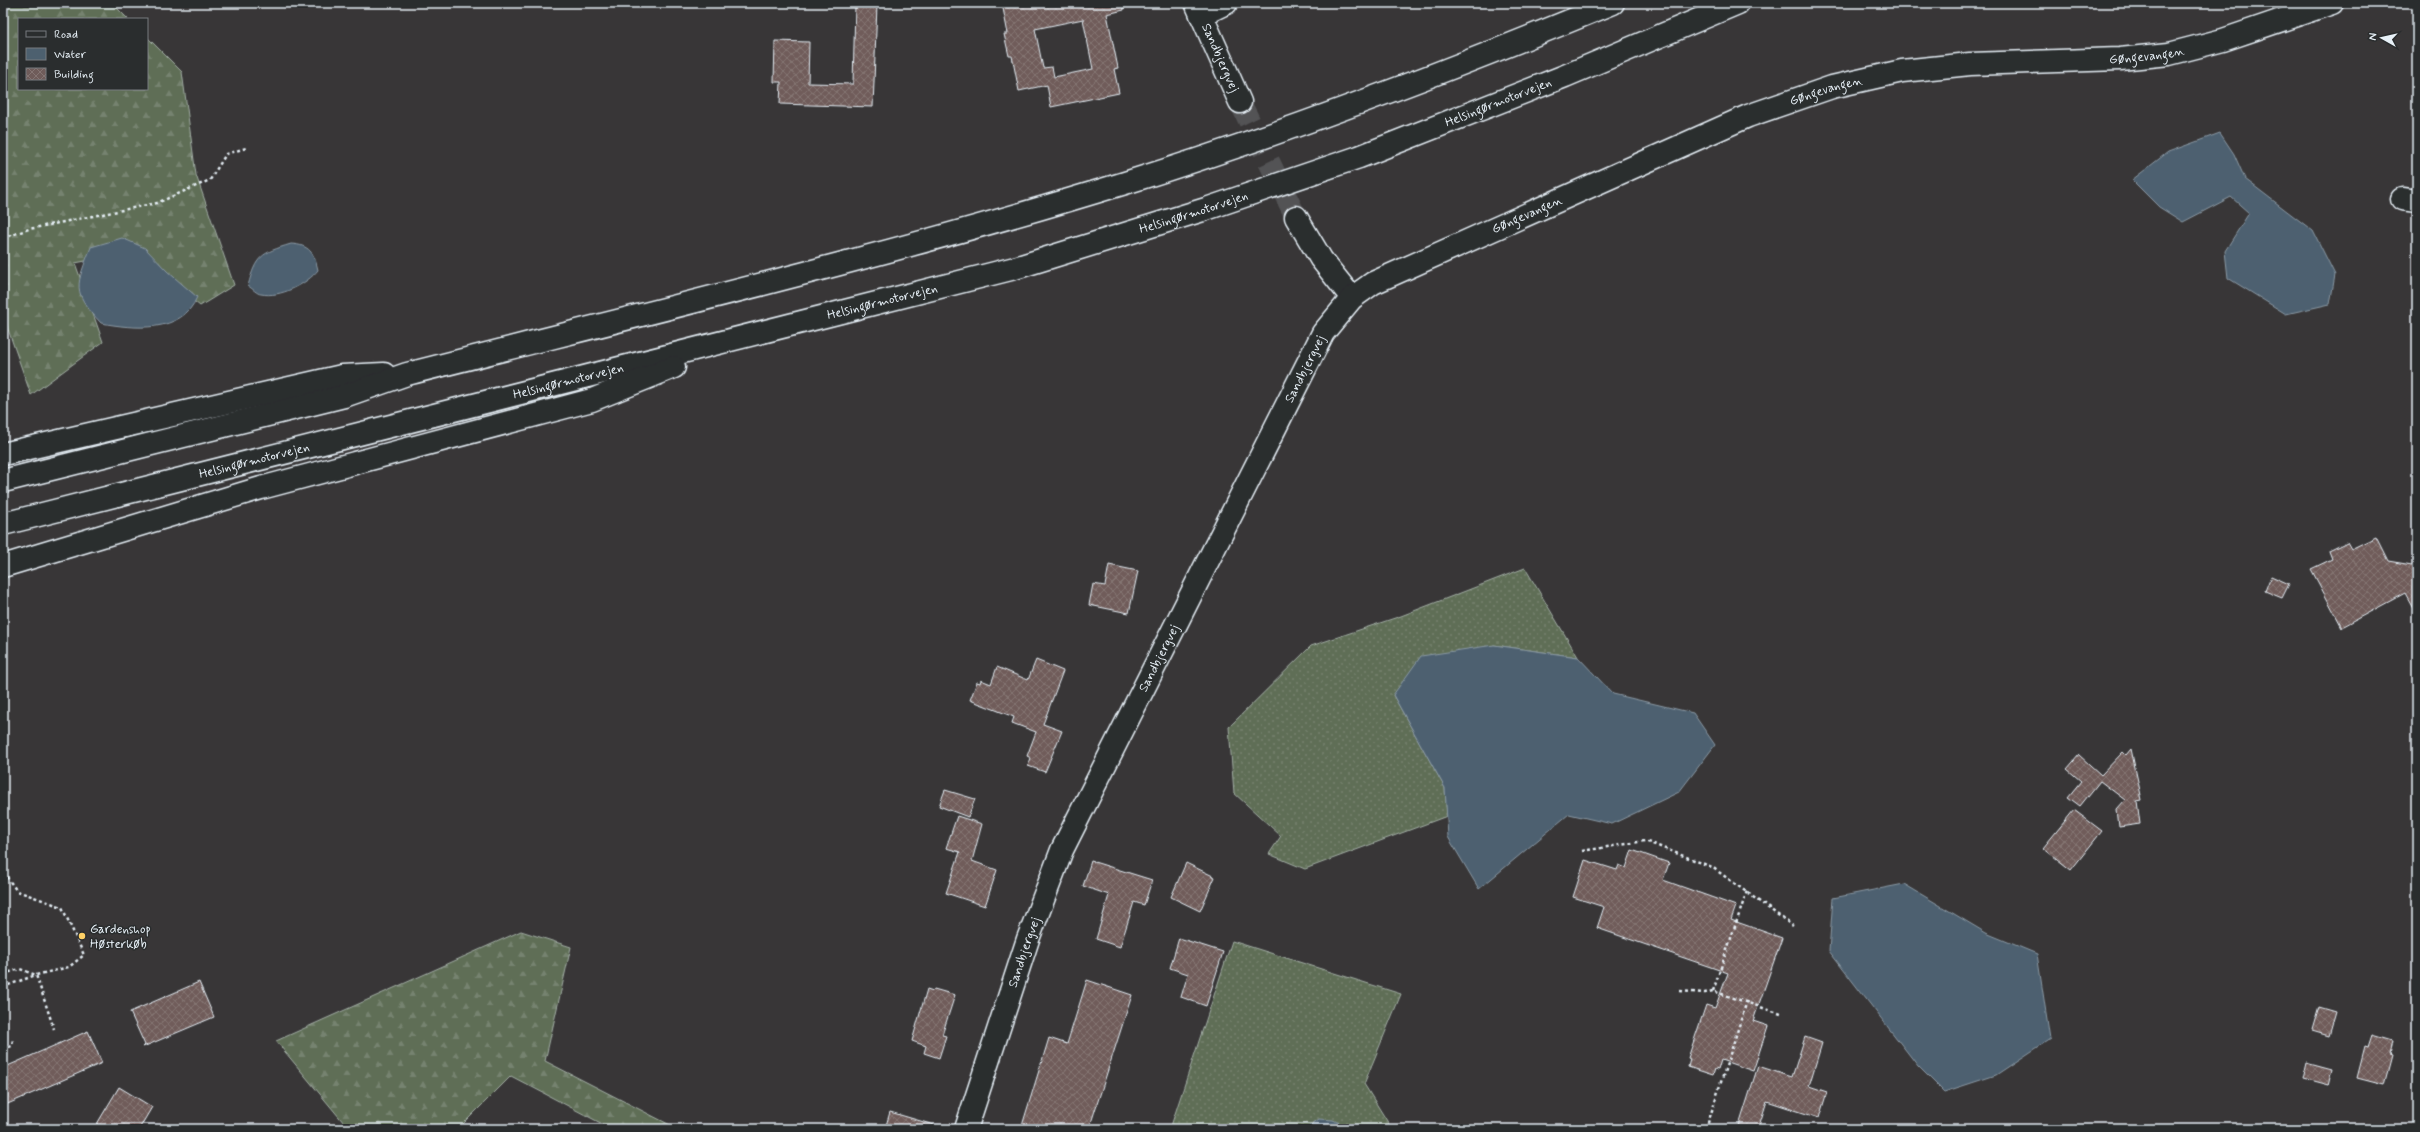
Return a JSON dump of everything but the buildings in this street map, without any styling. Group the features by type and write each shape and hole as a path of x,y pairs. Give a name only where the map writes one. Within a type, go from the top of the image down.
{"main road":[{"name":"Sandbjergvej","path":"1226,3 1198,9 1240,102"},
{"path":"3,481 344,396 407,374 921,243 1127,182 1331,114 1613,3"},
{"name":"Helsingørmotorvejen","path":"3,524 1015,268 1206,209 1359,157 1565,76 1738,3"},
{"name":"Gøngevangen","path":"1352,298 1373,283 1748,116 1832,87 1902,71 1970,64 2120,59 2169,54 2223,40 2332,3"},
{"path":"1296,216 1321,259 1352,298"},
{"name":"Sandbjergvej","path":"966,1129 1028,939 1062,850 1323,333 1352,298"},
{"path":"3,566 261,488 592,400 761,333"},
{"path":"3,454 342,376 407,374"}],"path":[{"path":"3,238 29,229 157,203 210,180 226,154 246,148"},
{"path":"1582,851 1645,841 1712,867 1747,891 1793,926"},
{"path":"3,872 17,891 62,907 84,954 69,967 36,975 3,987"},
{"path":"1713,991 1747,891"},
{"path":"3,974 20,969 36,975"},
{"path":"36,975 54,1029"},
{"path":"1680,991 1704,993 1713,991 1747,1001 1781,1014"},
{"path":"1706,1129 1747,1001"},
{"path":"3,1049 12,1046 13,1040"}],"green space":[{"path":"3,3 112,3 127,18 18,18 18,90 148,90 148,38 182,72 196,175 234,285 200,306 133,252 75,263 103,342 31,395 3,315"},
{"path":"1525,568 1578,657 1494,645 1393,695 1445,788 1447,816 1305,869 1269,854 1281,836 1234,793 1229,727 1311,646 1401,616"},
{"path":"521,931 571,947 545,1061 678,1129 612,1129 511,1076 458,1129 349,1129 276,1041"},
{"path":"1232,941 1401,994 1364,1084 1392,1129 1170,1129"}],"water":[{"path":"2220,133 2234,154 2245,179 2313,231 2335,275 2330,304 2286,314 2228,278 2225,251 2249,213 2231,197 2183,222 2159,207 2132,180 2168,152"},
{"path":"122,238 145,248 167,271 197,297 190,309 180,318 169,323 156,326 128,327 101,323 91,312 81,295 79,288 82,271 91,247"},
{"path":"291,244 307,248 313,255 318,270 313,275 300,285 276,294 259,294 248,286 254,268 261,257 266,253"},
{"path":"1494,645 1578,657 1613,694 1693,713 1715,745 1679,792 1612,824 1569,814 1479,889 1448,837 1445,788 1393,695 1421,656"},
{"path":"1904,884 1986,933 2037,954 2050,1039 1996,1075 1944,1092 1918,1066 1829,951 1833,898"},
{"path":"1319,1119 1333,1120 1352,1129 1305,1129"}],"tunnel":[{"path":"1240,102 1296,217"}],"place":[{"name":"Gardenshop Høsterkøb","path":"82,936"}]}
